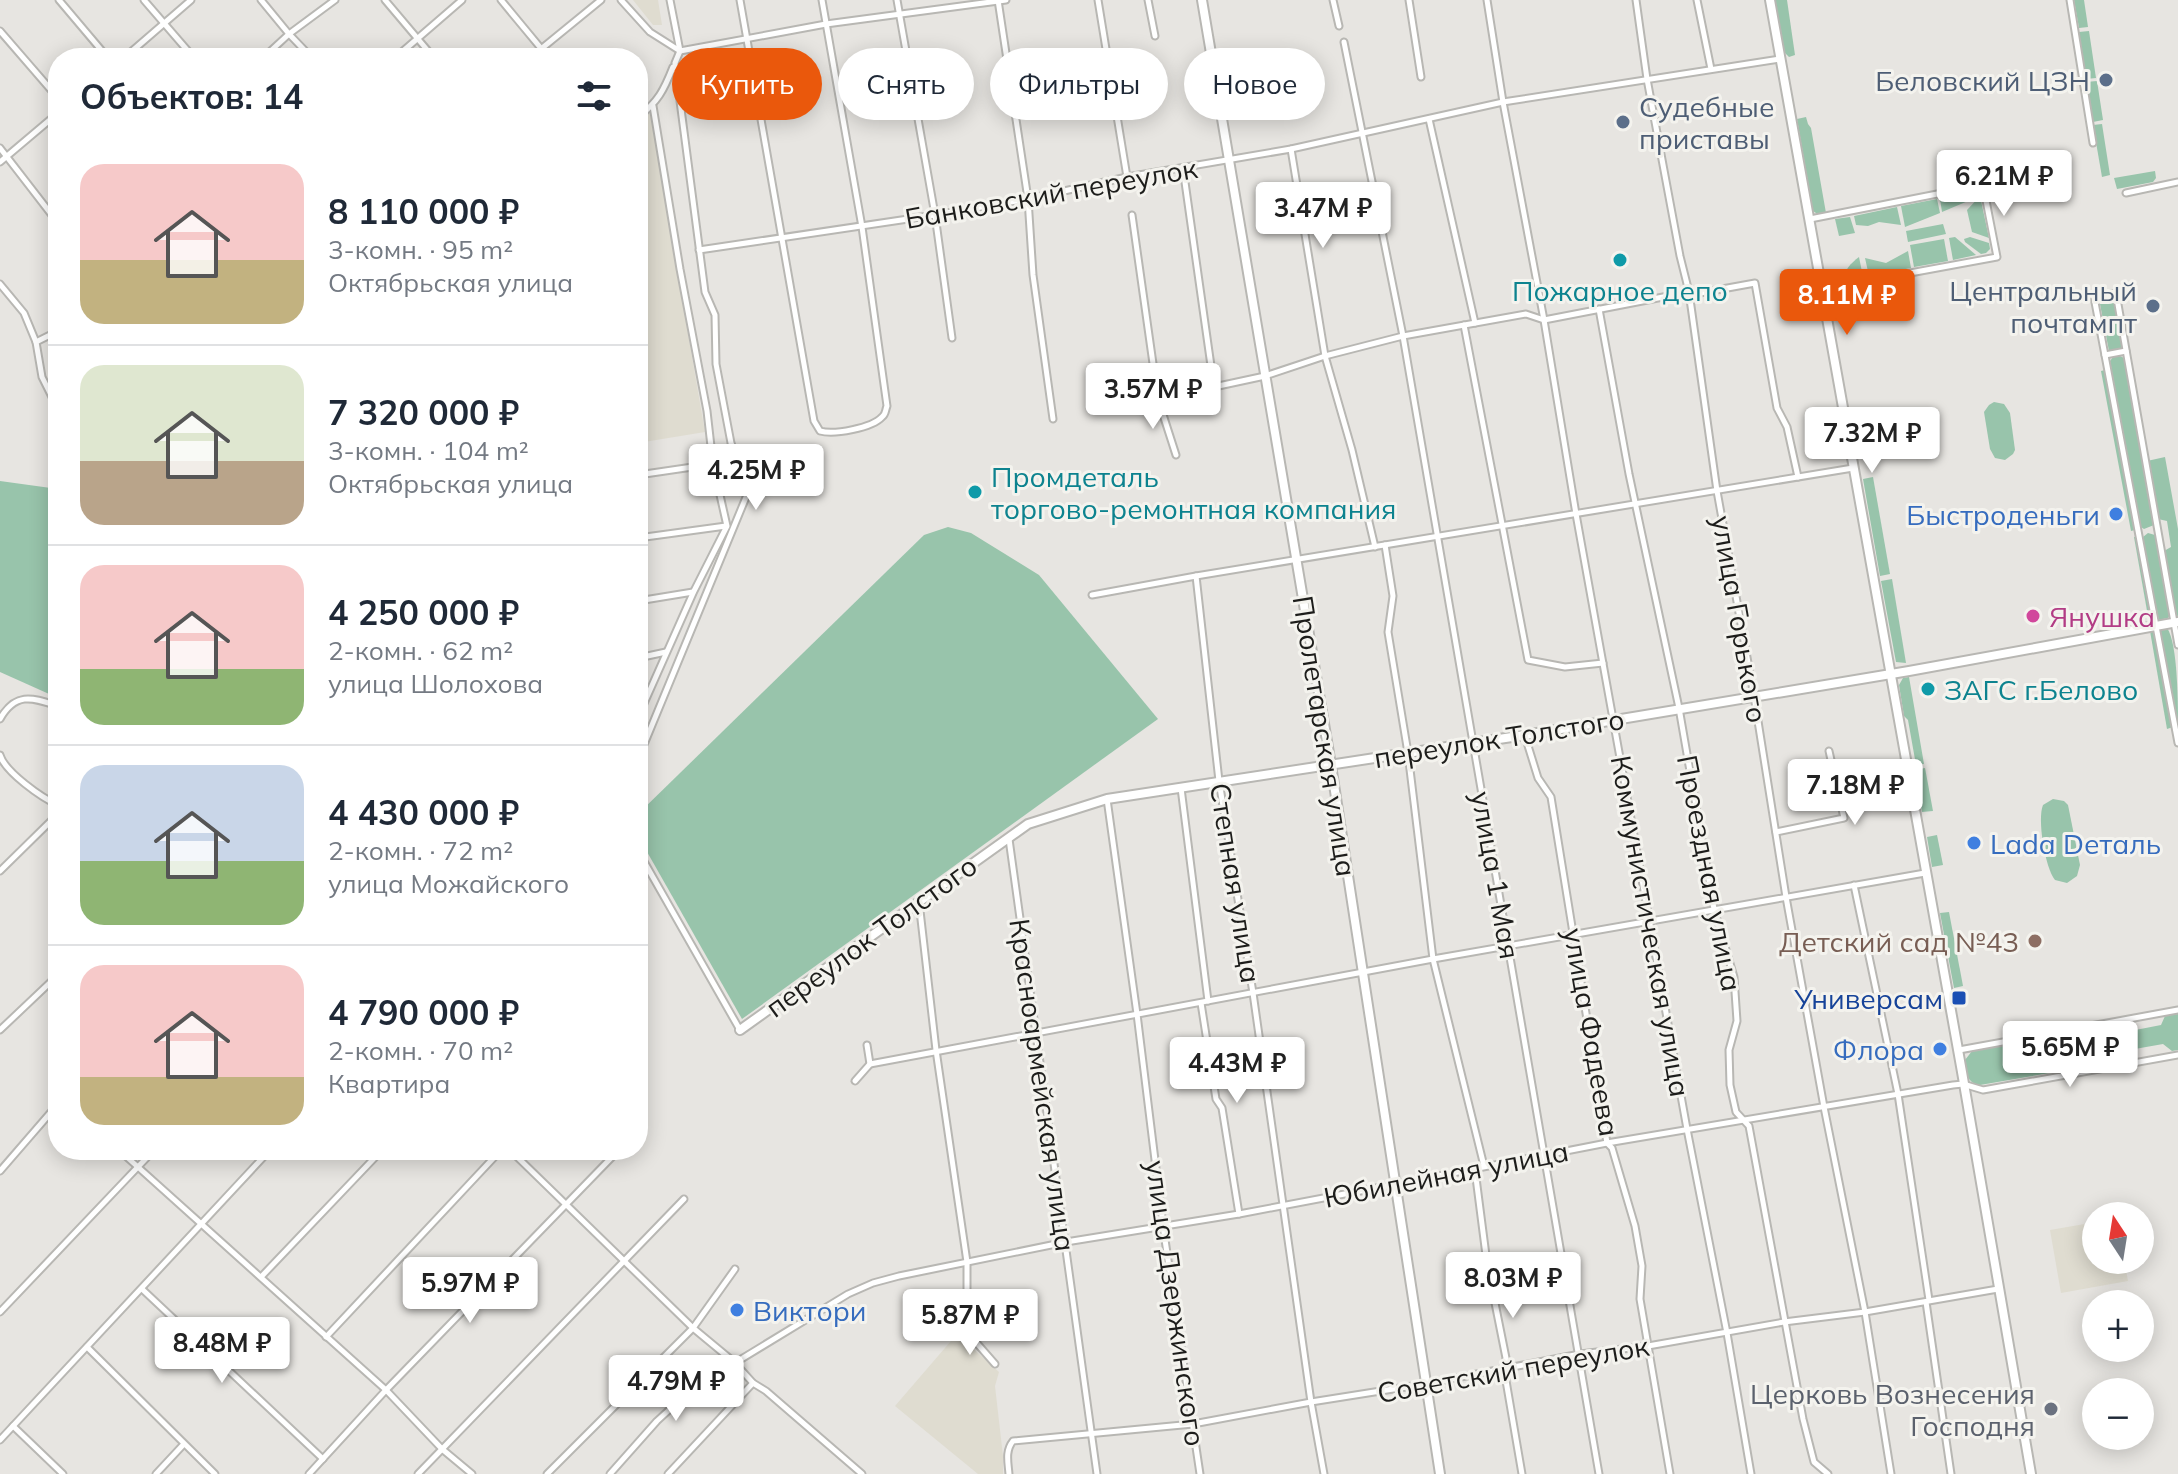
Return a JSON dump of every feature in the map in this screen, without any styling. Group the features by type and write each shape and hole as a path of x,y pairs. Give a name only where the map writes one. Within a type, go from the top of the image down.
{"street":[{"path":"59,0 100,48"},
{"path":"144,0 185,48"},
{"path":"135,48 191,0"},
{"path":"261,0 302,48"},
{"path":"274,48 335,0"},
{"path":"385,0 425,48"},
{"path":"407,48 462,0"},
{"path":"501,0 540,48 601,0"},
{"path":"621,0 650,32 675,48"},
{"path":"670,0 679,48"},
{"path":"740,0 814,421 820,431 830,434 880,420 887,406 862,227 822,0"},
{"path":"897,0 935,215 952,338"},
{"path":"998,0 1028,199 1033,275 1053,419"},
{"path":"696,48 826,24 1006,0"},
{"path":"1098,0 1127,177"},
{"path":"1148,0 1155,36"},
{"name":"Пролетарская улица","path":"1202,0 1331,765 1440,1474"},
{"path":"1333,0 1339,26"},
{"path":"1409,0 1421,77"},
{"name":"Коммунистическая улица","path":"1487,0 1576,514 1751,1474"},
{"name":"улица Горького","path":"1636,0 1647,79 1689,292 1717,491 1786,897 1865,1312 1891,1474"},
{"path":"1697,0 1711,69"},
{"path":"1770,0 2031,1474"},
{"path":"2070,0 2093,143"},
{"path":"0,31 48,86"},
{"name":"улица 1 Мая","path":"1344,42 1403,336 1599,1474"},
{"name":"Банковский переулок","path":"699,250 1028,199 1127,177 1291,149 1503,102 1780,59"},
{"path":"648,110 663,91 672,70"},
{"path":"648,694 727,526 713,464 707,411 653,106"},
{"path":"1429,119 1475,323"},
{"path":"648,735 749,490 731,443 716,364 715,315 705,292 682,120"},
{"path":"0,162 48,122"},
{"path":"0,148 48,210"},
{"path":"1291,149 1325,356 1375,547"},
{"path":"1183,168 1214,387"},
{"path":"2126,193 2178,182"},
{"path":"1809,219 1983,185 1997,257 1822,289"},
{"path":"1132,215 1158,399 1176,455"},
{"path":"1158,399 1265,376 1325,356 1403,336 1526,314 1544,320 1689,292 1700,293 1755,283 1777,408 1787,427 1798,477"},
{"path":"0,284 24,313 36,342 42,377 48,389"},
{"path":"2178,645 2116,293 2094,297 2178,743"},
{"name":"Проездная улица","path":"1599,309 1679,708 1714,909 1734,977 1737,1021 1729,1050 1730,1085 1736,1112 1749,1126 1803,1419 1814,1462 1828,1474"},
{"path":"1464,325 1528,660 1565,667 1603,663"},
{"path":"36,342 48,336"},
{"path":"2105,355 2126,351"},
{"path":"648,474 713,464"},
{"path":"1092,595 1854,468"},
{"path":"648,537 727,526"},
{"path":"1385,545 1393,596 1388,632 1408,753 1433,959 1484,1166"},
{"name":"Степная улица","path":"1196,576 1219,781 1324,1474"},
{"path":"648,599 694,591"},
{"name":"переулок Толстого","path":"740,1030 1028,824 1107,799 1525,735 2019,652 2176,622"},
{"path":"648,656 666,652"},
{"path":"0,719 5,709 17,701 30,697 48,703"},
{"name":"улица Фадеева","path":"1525,735 1538,778 1551,797 1607,1143 1612,1148 1635,1226 1642,1266 1640,1299 1670,1474"},
{"path":"1776,832 1844,818 1829,751"},
{"path":"0,755 1,761 11,771 48,801"},
{"path":"1181,787 1216,1099 1222,1108 1239,1214"},
{"name":"улица Дзержинского","path":"1107,799 1163,1226 1200,1474"},
{"path":"0,871 48,824"},
{"name":"Красноармейская улица","path":"1009,838 1097,1474"},
{"path":"648,869 740,1030"},
{"path":"855,1081 870,1064 936,1050 1925,873"},
{"path":"1854,885 1898,1094 1951,1474"},
{"path":"919,901 936,1050 967,1262 967,1332 995,1364"},
{"path":"0,1030 48,984"},
{"path":"1958,1051 2178,1010"},
{"path":"867,1045 870,1064"},
{"name":"Юбилейная улица","path":"610,1474 678,1400 701,1383 822,1309 873,1283 1066,1242 1283,1206 1742,1119 1963,1084 1983,1090 2178,1055"},
{"path":"0,1171 48,1116"},
{"path":"130,1160 386,1390 442,1449 472,1474"},
{"path":"0,1312 145,1160"},
{"path":"0,1440 261,1160"},
{"path":"261,1277 372,1160"},
{"path":"326,1337 492,1160"},
{"path":"520,1160 693,1328 862,1474"},
{"path":"309,1474 609,1160"},
{"path":"1475,1170 1522,1474"},
{"path":"418,1474 684,1199"},
{"path":"547,1474 693,1328 735,1269"},
{"path":"142,1289 323,1459"},
{"name":"Советский переулок","path":"1009,1474 1007,1457 1013,1441 1193,1424 1580,1354 1648,1346 1998,1289"},
{"path":"87,1347 215,1474"},
{"path":"668,1474 753,1383"},
{"path":"13,1426 63,1474"},
{"path":"156,1474 183,1445"}],"shaded area":[{"path":"633,0 658,0 662,25 653,25"},
{"path":"648,114 705,432 648,441"},
{"path":"2082,1224 2082,1274 2127,1274 2128,1281 2061,1293 2050,1230"},
{"path":"957,1334 999,1372 995,1386 1003,1474 978,1474 895,1406"}],"green space":[{"path":"1775,0 1787,0 1795,55 1789,57 1783,51"},
{"path":"2074,0 2084,0 2088,27 2079,28"},
{"path":"2089,31 2096,78 2086,79 2079,32"},
{"path":"2097,81 2103,120 2093,122 2086,82"},
{"path":"1806,117 1811,128 1826,213 1819,215 1813,211 1797,119"},
{"path":"2102,124 2110,175 2102,177 2093,125"},
{"path":"2155,171 2153,182 2117,189 2114,178"},
{"path":"1972,192 1968,201 1942,212 1940,199"},
{"path":"1980,196 1989,238 1972,232 1967,210"},
{"path":"1937,199 1940,213 1905,227 1901,206"},
{"path":"1897,207 1901,225 1879,222 1868,226 1856,225 1854,216"},
{"path":"1850,217 1855,233 1839,236 1835,219"},
{"path":"1943,224 1946,234 1908,242 1906,231"},
{"path":"1955,237 1976,255 1953,260 1949,238"},
{"path":"1970,237 1989,243 1990,249 1981,254 1965,242 1964,239"},
{"path":"1944,239 1948,261 1914,267 1910,245"},
{"path":"1908,251 1911,268 1869,276 1865,258 1886,263"},
{"path":"1859,257 1863,277 1844,281 1848,268"},
{"path":"2116,301 2125,347 2109,351 2100,304"},
{"path":"2120,356 2124,358 2154,525 2144,529 2141,527 2110,361"},
{"path":"2105,370 2135,530 2131,531 2101,371"},
{"path":"1994,402 2004,404 2010,413 2015,450 2005,460 1995,458 1990,449 1984,412"},
{"path":"2165,457 2178,529 2178,616 2175,615 2164,551 2171,547 2167,521 2158,519 2147,461"},
{"path":"1873,477 1890,574 1880,576 1863,479"},
{"path":"0,481 48,488 48,694 0,672"},
{"path":"948,527 971,533 1039,575 1158,719 742,1019 648,854 648,804 924,535"},
{"path":"2148,533 2155,535 2170,615 2159,620 2143,537"},
{"path":"2139,536 2153,621 2149,622 2134,537"},
{"path":"1892,579 1906,663 1896,662 1881,581"},
{"path":"2167,628 2175,660 2178,728 2160,629"},
{"path":"2150,631 2156,634 2173,727 2167,729"},
{"path":"1909,677 1924,764 1916,765 1908,720 1904,716 1899,685 1903,678"},
{"path":"1925,768 1933,811 1922,812 1915,770"},
{"path":"2053,799 2068,805 2080,865 2077,876 2067,883 2055,880 2051,874 2043,843 2041,812 2043,805"},
{"path":"1937,835 1943,865 1932,867 1927,837"},
{"path":"1949,912 1963,986 1954,988 1940,913"},
{"path":"2178,1014 2178,1050 2172,1051 2163,1044 2118,1052 2113,1062 1980,1085 1972,1082 1967,1073 1965,1060 1972,1051 2109,1026 2115,1034 2161,1025 2165,1016"}],"place":[{"name":"Беловский ЦЗН","path":"2106,80"},
{"name":"Судебные приставы","path":"1623,122"},
{"name":"Пожарное депо","path":"1620,260"},
{"name":"Центральный почтампт","path":"2153,306"},
{"name":"Промдеталь торгово-ремонтная компания","path":"975,492"},
{"name":"Быстроденьги","path":"2116,514"},
{"name":"Янушка","path":"2033,616"},
{"name":"ЗАГС г.Белово","path":"1928,689"},
{"name":"Lada Dеталь","path":"1974,843"},
{"name":"Детский сад №43","path":"2035,941"},
{"name":"Универсам","path":"1959,998"},
{"name":"Флора","path":"1940,1049"},
{"name":"Виктори","path":"737,1310"},
{"name":"Церковь Вознесения Господня","path":"2051,1409"}]}
